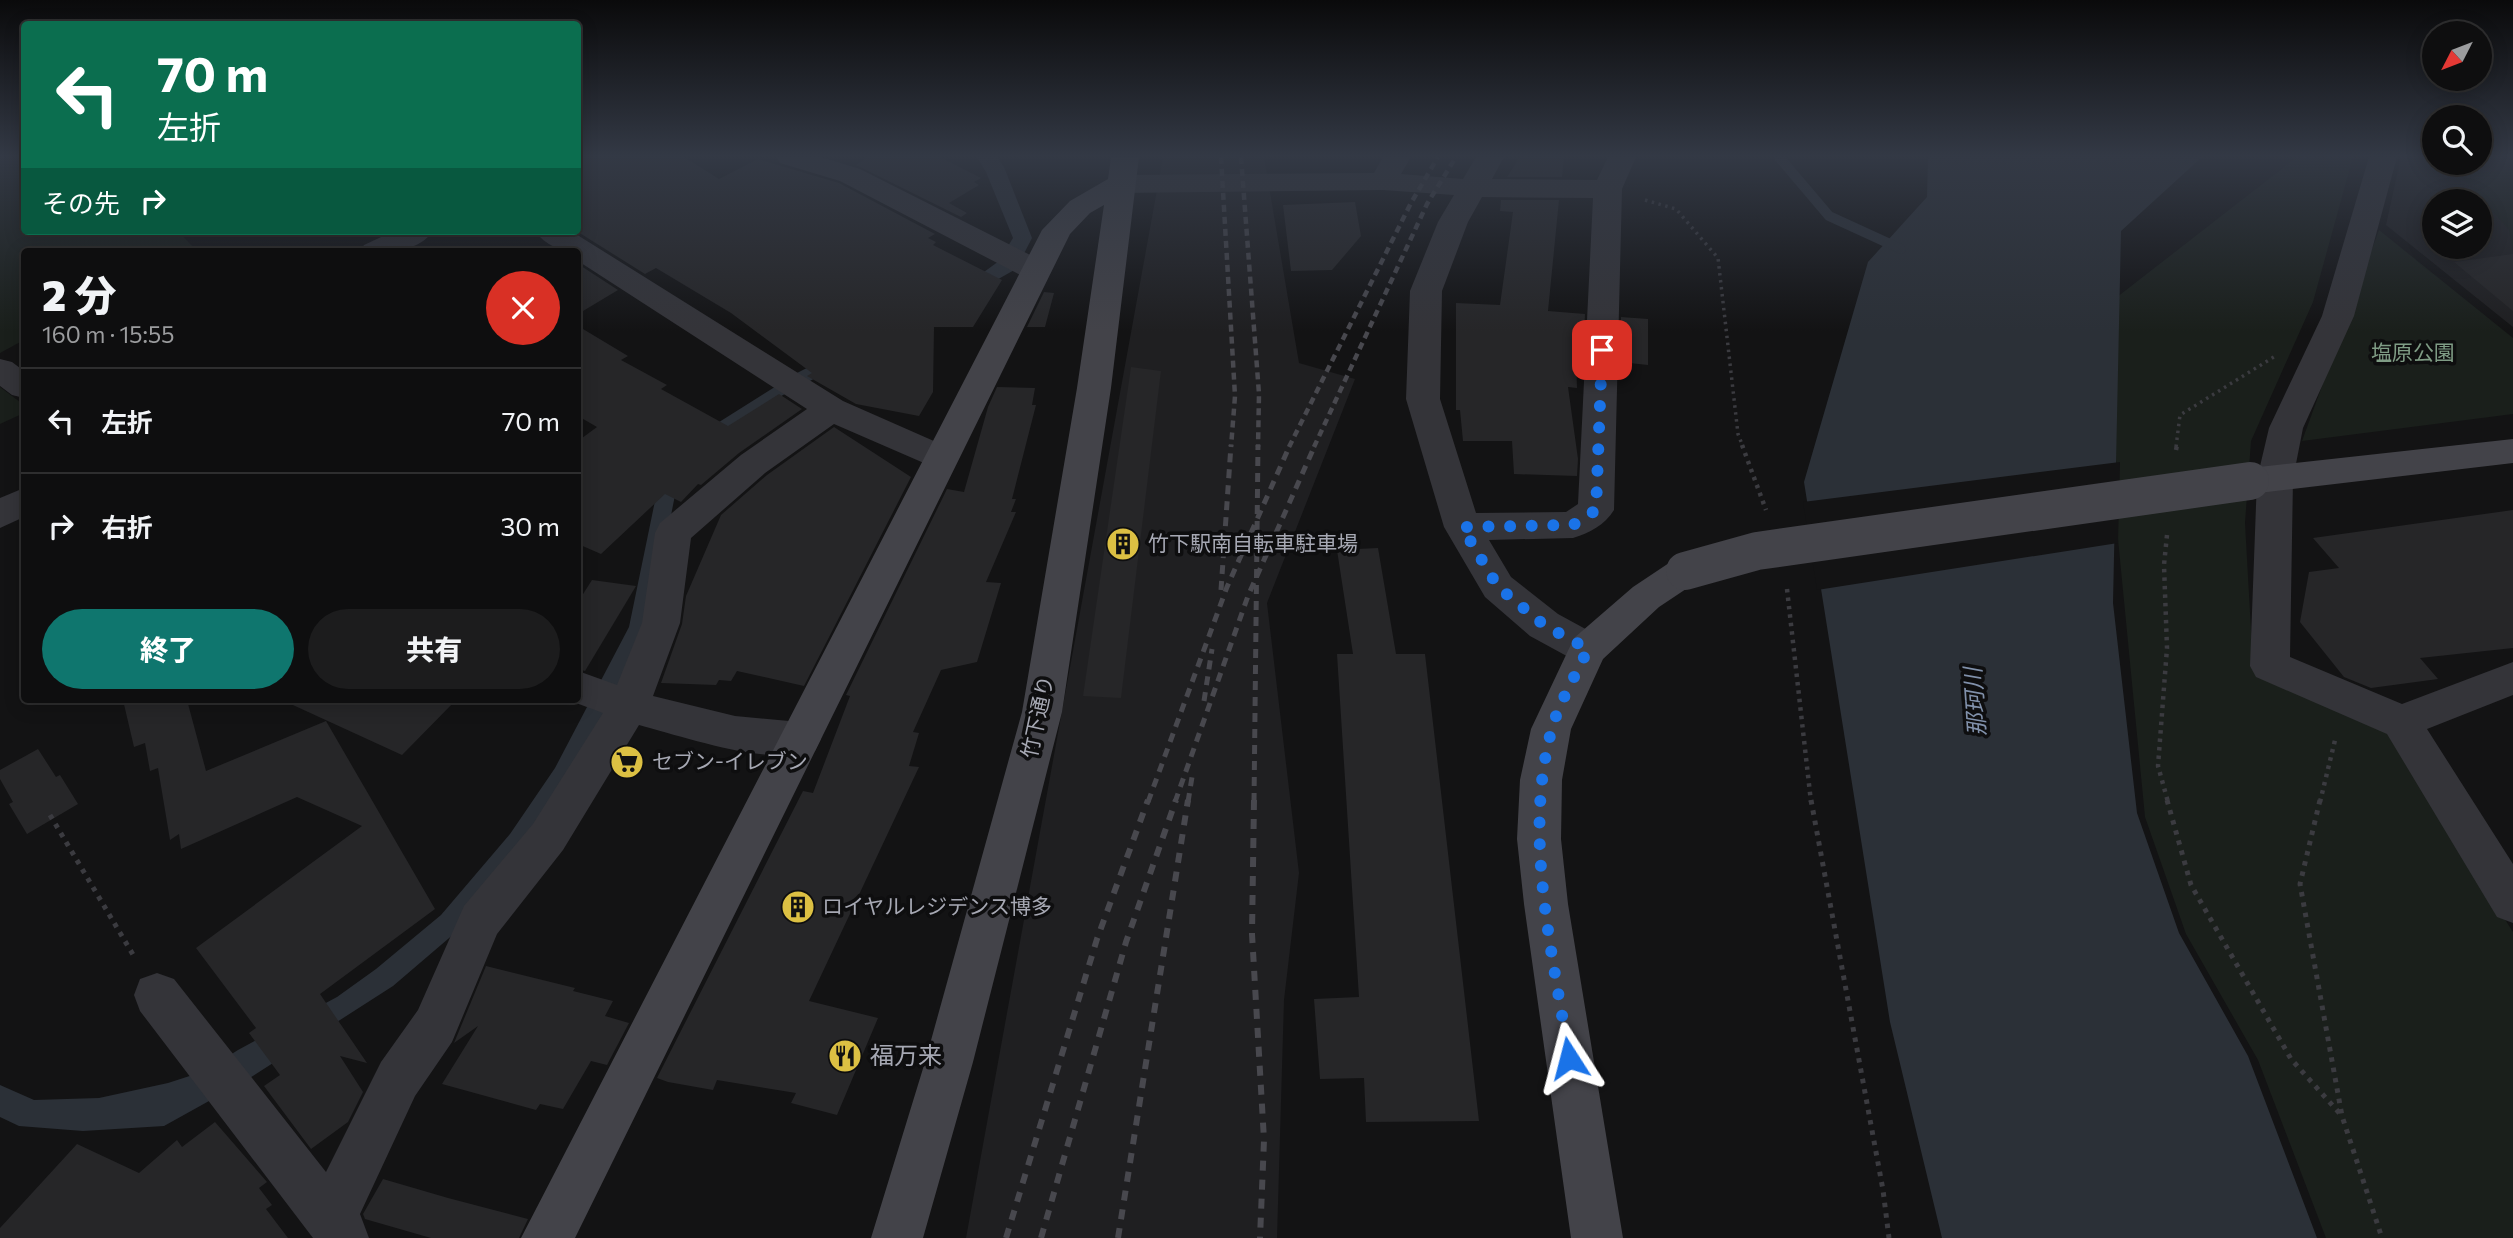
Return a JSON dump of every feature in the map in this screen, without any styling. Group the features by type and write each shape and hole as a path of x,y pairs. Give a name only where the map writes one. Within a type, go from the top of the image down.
{"main road":[{"path":"547,1238 940,458 1016,259 1057,230 1072,215"},
{"name":"竹下通り","path":"897,1238 949,1062 1042,712 1094,388 1116,215"},
{"path":"1597,1238 1546,904 1539,839 1541,780 1551,729 1588,649 1646,597 1685,571 1757,551 2262,480 2513,451"}],"street":[{"path":"929,215 1016,259"},
{"path":"1457,215 1426,291 1423,399 1462,527 1498,587 1544,625 1588,649"},
{"path":"1462,527 1573,525 1596,510 1607,215"},
{"path":"2367,215 2338,316 2262,480 2270,666 2401,722 2513,903"},
{"path":"383,248 410,235"},
{"path":"556,235 577,248"},
{"path":"581,250 806,392 940,458"},
{"path":"0,370 21,385"},
{"path":"338,1228 398,1079 435,1026 480,921 548,837 629,706 661,623 673,533 753,464 806,392"},
{"path":"0,515 21,503"},
{"path":"2401,722 2513,678"},
{"path":"581,688 629,706 734,733 800,740"},
{"path":"157,995 338,1228"}],"path":[{"path":"1681,215 1718,258 1738,434 1770,521"},
{"path":"2176,456 2180,415 2338,316"},
{"path":"2168,524 2164,565 2167,648 2158,766 2191,886 2291,1059 2342,1116"},
{"path":"1785,582 1791,606 1814,825 1883,1191 1889,1238"},
{"path":"2346,699 2300,884 2342,1116 2382,1238"},
{"path":"50,815 157,995"}],"shaded area":[{"path":"1152,215 1274,215 1299,363 1355,379 1267,603 1299,873 1284,1000 1277,1238 966,1238"},
{"path":"2388,215 2422,215 2422,254 2386,225"},
{"path":"2492,215 2513,215 2513,327 2428,259 2492,259"}],"green space":[{"path":"0,215 21,215 21,235 182,235 193,247 21,248 21,342 0,353"},
{"path":"2223,215 2337,215 2313,302 2251,441 2245,523 2253,666 2380,722 2513,932 2513,1238 2326,1238 2258,1060 2186,934 2145,817 2118,539 2112,301"},
{"path":"2495,215 2513,215 2513,252 2509,230"},
{"name":"塩原公園","path":"2379,230 2513,338 2513,414 2302,441"},
{"path":"0,387 21,403 21,414 0,424"}],"water":[{"path":"1003,215 1023,215 1032,238 1016,269 919,324 783,395 730,429 675,495 649,628 583,773 462,927 393,986 245,1081 164,1126 83,1131 19,1126 0,1117 0,1085 34,1100 99,1098 168,1083 205,1071 238,1050 337,997 376,969 441,915 510,834 555,768 629,627 656,496 716,424 797,373 958,291 999,261 1013,238"},
{"name":"那珂川","path":"1911,215 2139,215 2121,231 2113,603 2137,813 2179,933 2248,1056 2317,1238 1942,1238 1890,1022 1804,482 1868,262"}],"pier":[{"path":"2120,462 2118,543 1817,590 1803,502"}],"building":[{"path":"581,215 899,215 935,234 928,238 936,242 933,245 1002,280 973,327 934,327 933,392 919,416 856,404 807,376 812,373 731,313 656,268 645,274 581,234"},
{"path":"1284,215 1357,215 1361,236 1332,270 1291,271"},
{"path":"1513,215 1558,215 1548,311 1585,314 1583,358 1576,357 1577,388 1568,387 1578,459 1577,476 1514,474 1512,441 1463,441 1460,410 1456,410 1456,303 1500,305"},
{"path":"2513,254 2513,311 2454,262 2492,259"},
{"path":"581,266 618,290 581,312"},
{"path":"1044,292 1054,293 1045,327 1027,327"},
{"path":"1621,317 1648,319 1648,365 1620,362"},
{"path":"581,328 628,356 621,360 667,385 661,389 728,426 779,394 802,409 739,453 701,485 698,484 681,502 665,494 601,554 581,545 581,439 597,427 581,418"},
{"name":"竹下駅南自転車駐車場","path":"1131,367 1161,371 1121,698 1083,696"},
{"path":"997,387 1035,388 1032,405 1036,405 1012,499 1016,499 1011,512 1016,512 986,582 1001,583 977,662 941,670 913,732 919,733 909,766 919,767 809,1001 878,1018 837,1115 791,1103 796,1093 717,1080 713,1090 657,1078 803,791 813,793 850,696 846,695 947,489 964,492 988,407"},
{"path":"834,427 911,477 804,686 737,671 731,681 719,680 716,685 661,683 682,624 686,596 721,515 767,475"},
{"path":"2513,510 2513,648 2420,658 2438,679 2371,688 2344,677 2300,622 2309,572 2339,568 2313,538"},
{"path":"1378,548 1396,654 1425,654 1479,1121 1366,1122 1364,1078 1320,1079 1314,999 1359,997 1337,654 1353,654 1337,550"},
{"path":"592,580 636,586 585,671 581,670 581,597"},
{"path":"124,703 188,703 206,771 326,721 435,909 320,994 367,1063 340,1056 363,1092 348,1122 311,1149 264,1086 280,1075 249,1033 256,1028 196,948 362,826 297,797 181,849 179,834 170,840 158,768 150,771 145,743 134,747"},
{"path":"289,703 453,703 402,755"},
{"path":"38,749 56,777 60,775 78,804 27,834 9,804 13,802 0,779 0,770"},
{"path":"486,966 575,988 573,991 613,1001 605,1016 629,1023 607,1065 591,1061 563,1109 540,1104 536,1110 442,1084 478,1026 454,1043"},
{"path":"215,1122 267,1182 259,1188 272,1205 266,1209 288,1238 0,1238 0,1228 77,1144 139,1173 177,1140 182,1147"},
{"path":"383,1179 528,1219 519,1238 431,1238 365,1219 363,1214"}],"waterway":[{"path":"1828,215 1901,249"}],"railway":[{"path":"1224,215 1235,396 1231,447"},
{"path":"1245,215 1259,394 1258,447"},
{"path":"1290,445 1405,215"},
{"path":"1314,447 1422,215"},
{"path":"1221,590 1231,445"},
{"path":"1257,519 1258,445"},
{"path":"1257,519 1290,445"},
{"path":"1257,577 1315,445"},
{"path":"1148,802 1227,587 1257,519"},
{"path":"1257,519 1257,577"},
{"path":"1175,802 1257,577"},
{"path":"1254,802 1257,577"},
{"path":"1204,701 1212,649"},
{"path":"1188,802 1192,777"},
{"path":"1006,1238 1097,939 1148,800"},
{"path":"1041,1238 1126,942 1176,800"},
{"path":"1118,1238 1188,800"},
{"path":"1254,800 1252,934 1264,1140 1260,1238"}],"place":[{"name":"竹下駅南自転車駐車場","path":"1123,544"},
{"name":"セブン-イレブン","path":"627,762"},
{"name":"ロイヤルレジデンス博多","path":"798,907"},
{"name":"福万来","path":"845,1056"}],"route":[{"path":"1569,1058 1539,839 1541,780 1551,729 1588,649 1544,625 1498,587 1462,527 1573,525 1596,510 1602,350"}]}
